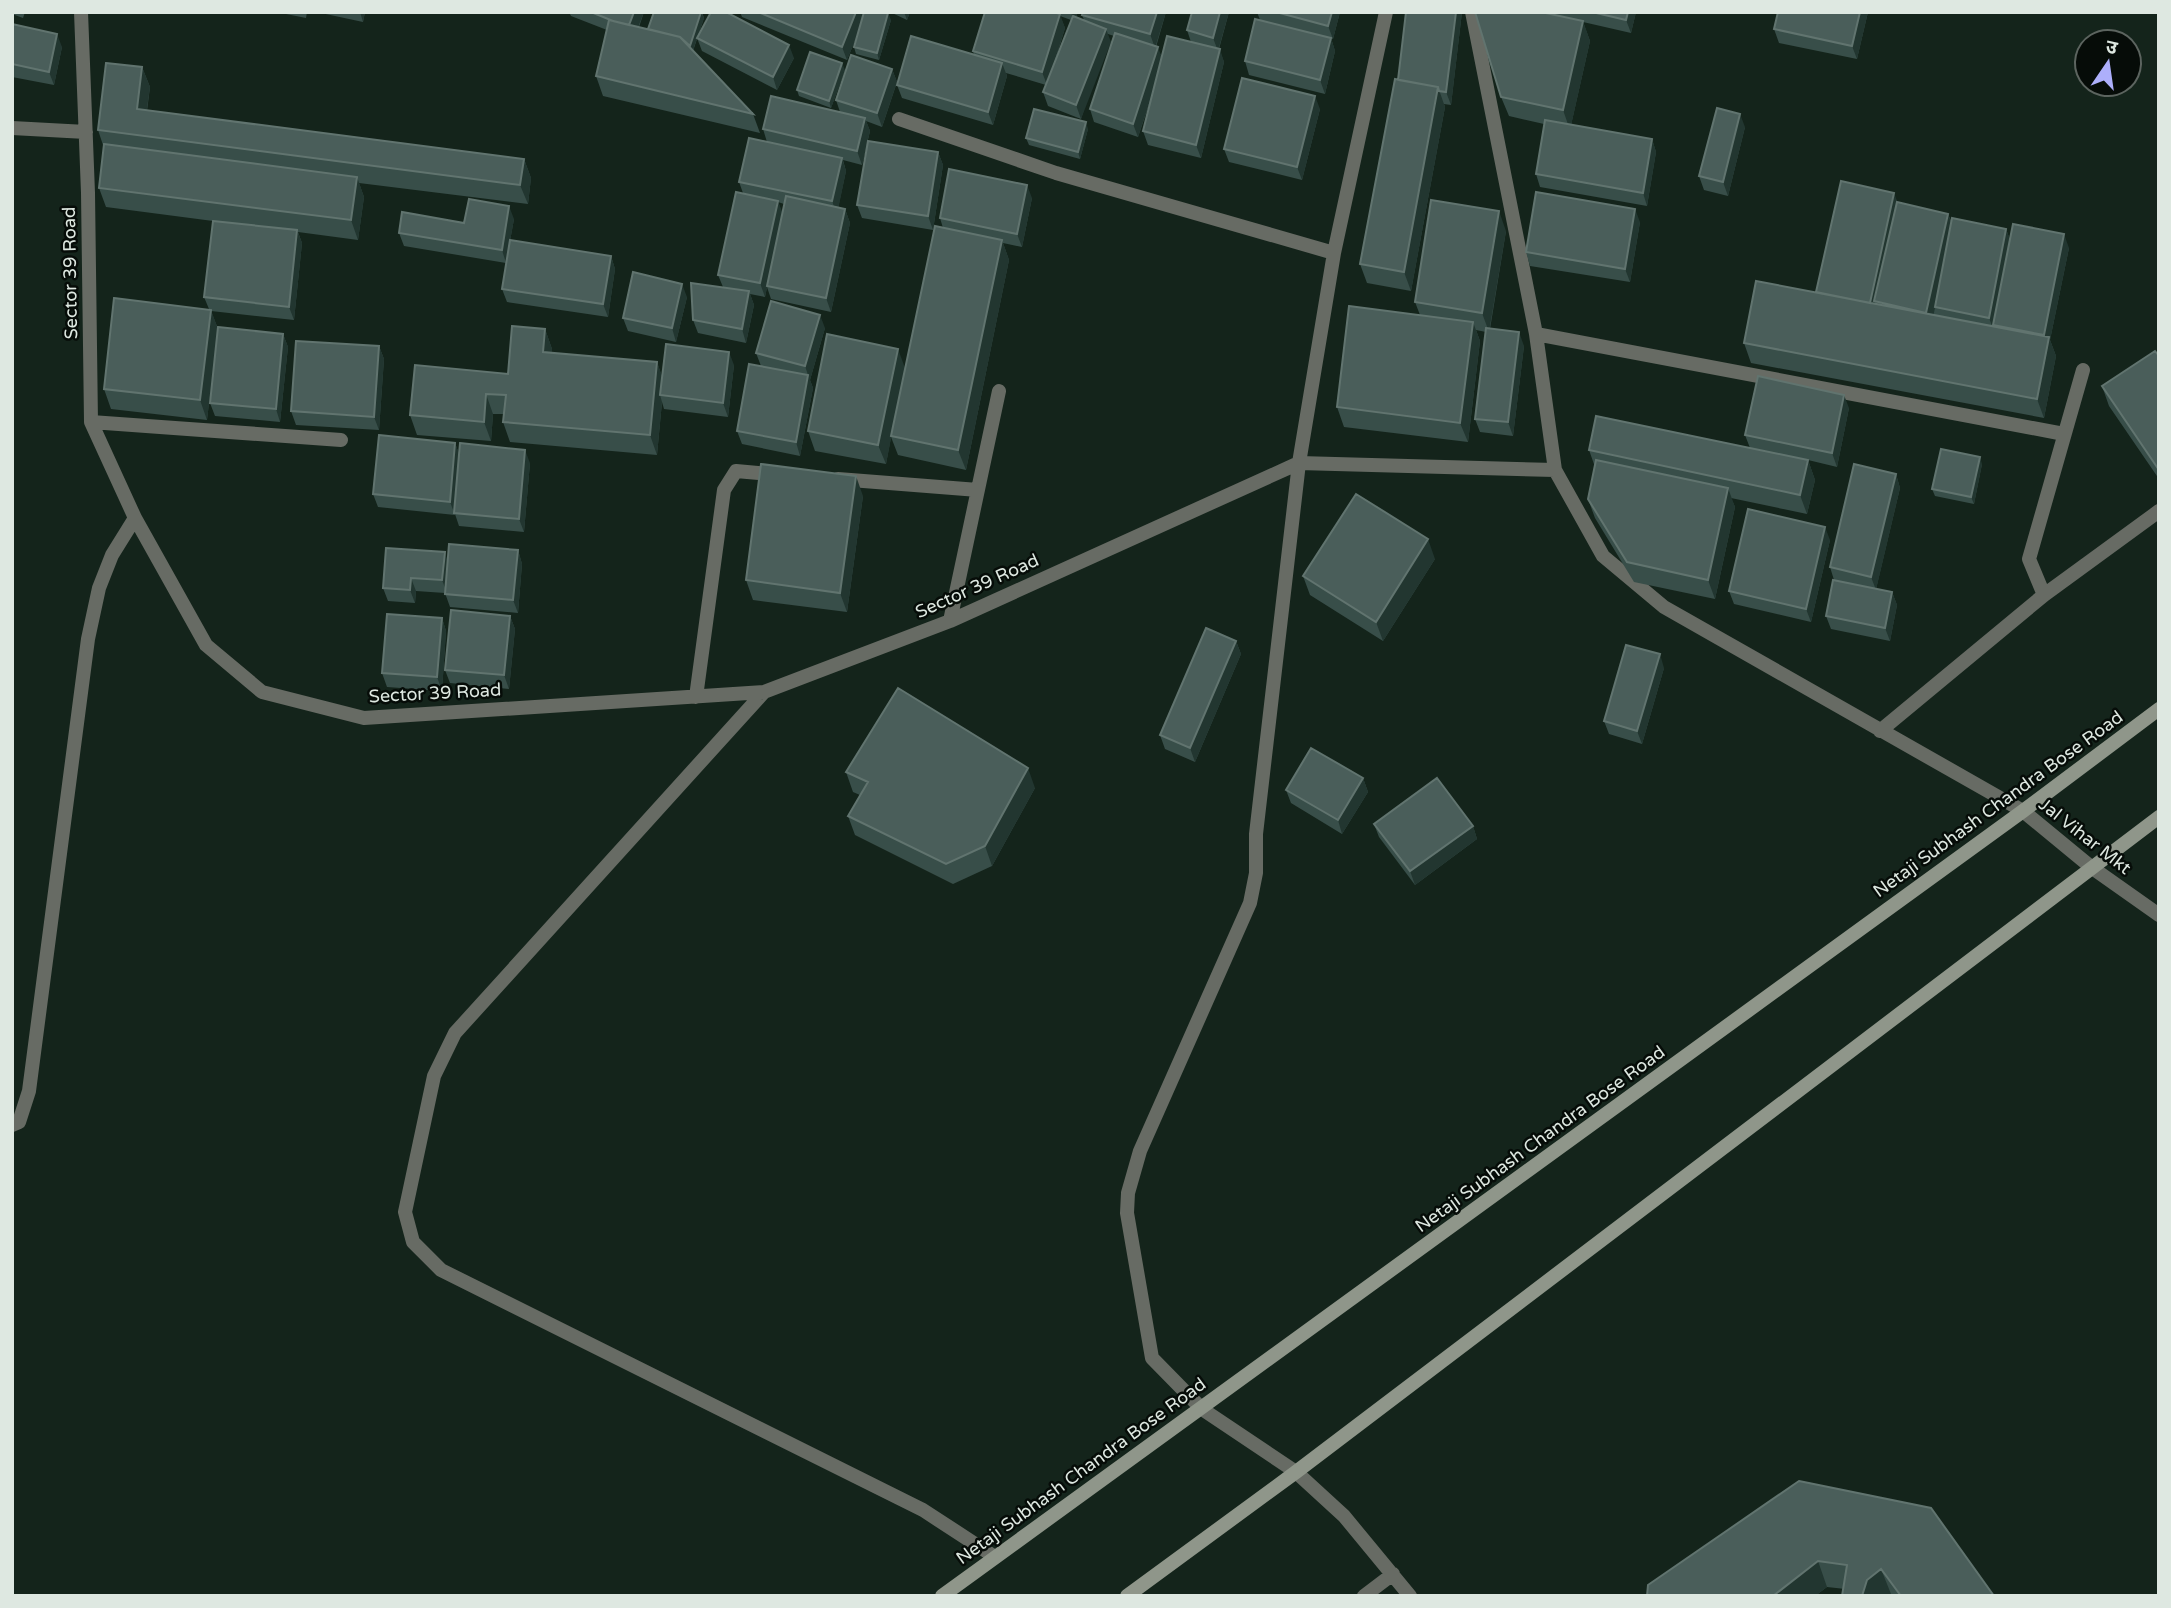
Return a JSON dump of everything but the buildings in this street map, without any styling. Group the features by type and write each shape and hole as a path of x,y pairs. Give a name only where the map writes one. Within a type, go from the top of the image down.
{"main road":[{"name":"Netaji Subhash Chandra Bose Road","path":"942,1596 2159,709"},
{"path":"1127,1596 1296,1472 2159,817"}],"street":[{"name":"Sector 39 Road","path":"81,12 91,422 135,518 206,645 262,692 364,718 765,692 950,621 1299,463"},
{"path":"1386,12 1334,253 1299,463 1256,834 1256,873 1250,903 1140,1151 1128,1193 1127,1213 1152,1358 1202,1409 1296,1472 1344,1516 1410,1596"},
{"path":"1299,463 1555,470 1536,334 1472,12"},
{"path":"899,119 1056,173 1334,253"},
{"path":"12,128 86,132"},
{"path":"1536,334 2064,434"},
{"path":"2044,595 2029,559 2083,370"},
{"path":"950,621 999,391"},
{"path":"91,422 341,440"},
{"name":"Jal Vihar Mkt","path":"1555,470 1603,556 1664,607 2022,811 2091,867 2159,915"},
{"path":"696,697 724,490 736,471 790,475"},
{"path":"817,477 978,490"},
{"path":"1880,731 2044,595 2159,511"},
{"path":"12,1125 19,1122 29,1091 88,639 99,588 112,555 135,518"},
{"path":"765,692 455,1033 434,1076 405,1212 413,1242 440,1270 923,1510 996,1557"},
{"path":"1364,1596 1393,1574"}]}
